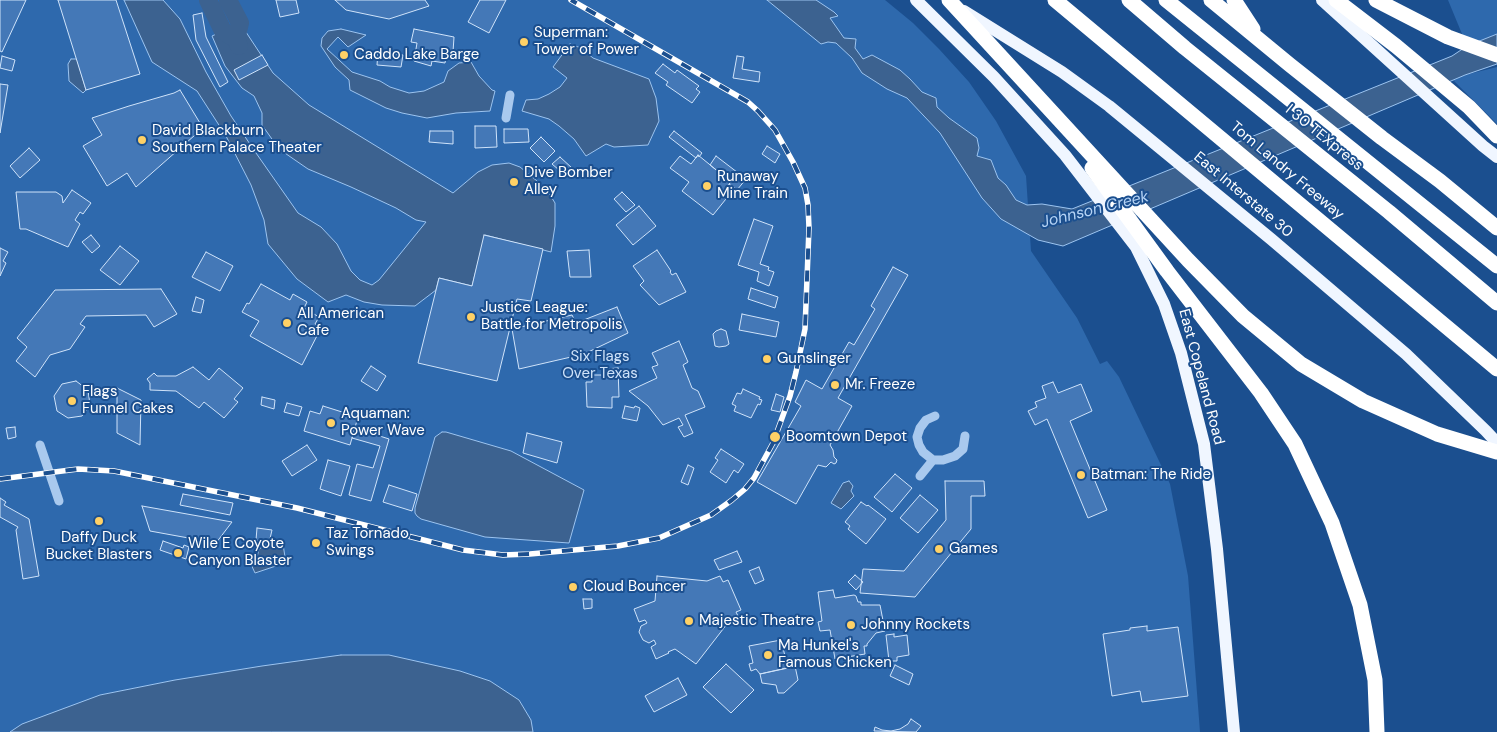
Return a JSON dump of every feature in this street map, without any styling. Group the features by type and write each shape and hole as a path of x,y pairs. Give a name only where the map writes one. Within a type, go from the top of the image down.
{"highway":[{"path":"948,0 1188,260 1243,316 1301,364 1363,401 1437,434 1497,452"},
{"name":"Tom Landry Freeway","path":"1055,0 1497,368"},
{"name":"I 30 TEXpress","path":"1129,0 1185,48 1389,212 1497,303"},
{"name":"I 30 TEXpress","path":"1166,0 1497,266"},
{"path":"1211,0 1290,65 1440,181 1497,228"},
{"path":"1234,0 1261,41"},
{"path":"1336,0 1396,46 1462,101 1497,136"},
{"path":"1376,0 1448,37 1497,54"},
{"path":"1060,122 1127,218 1261,393 1295,444 1332,523 1360,604 1376,680 1378,732"}],"main road":[{"name":"East Copeland Road","path":"916,0 994,77 1065,155 1136,247 1164,304 1181,353 1204,444 1217,549 1234,732"},
{"name":"East Interstate 30","path":"948,0 1062,72 1109,106 1271,239 1406,354 1486,430 1497,443"},
{"path":"1322,0 1497,157"}],"street":[{"path":"506,118 510,95"},
{"path":"935,416 926,420 920,428 917,437 919,445 933,460 943,460 955,456 962,449 965,436"},
{"path":"40,446 59,501"},
{"path":"920,476 933,460"}],"green space":[{"name":"Six Flags Over Texas","path":"0,0 885,0 913,23 939,49 969,82 996,121 1026,176 1031,251 1077,318 1100,364 1107,361 1119,377 1170,484 1188,576 1200,732 0,732"},
{"path":"1448,0 1497,0 1497,34 1467,46"},
{"path":"1497,67 1497,124 1453,80"}],"water":[{"path":"124,0 163,0 180,19 206,72 231,116 256,153 298,213 321,227 337,244 351,271 360,280 372,285 379,280 426,222 416,220 396,208 308,169 279,149 262,125 262,113 254,96 242,88 225,66 212,36 240,23 273,73 309,105 453,193 478,172 492,165 509,163 520,167 537,181 555,203 555,226 551,252 485,235 472,286 439,278 436,290 415,306 382,305 364,302 346,295 328,302 297,279 268,244 264,220 251,185 226,136 197,91 152,62"},
{"name":"Johnson Creek","path":"767,0 816,0 834,12 838,16 830,18 844,38 856,39 855,48 863,59 872,55 900,70 922,92 936,98 937,107 949,118 977,138 979,148 977,156 991,160 998,178 1006,185 1016,200 1027,205 1042,204 1072,209 1452,56 1467,46 1497,34 1497,64 1465,75 1063,246 1038,240 1001,219 982,198 940,133 907,98 887,89 862,73 852,58 836,43 828,42 821,44"},
{"path":"341,29 366,35 348,47 338,37 327,49 352,72 409,93 424,91 444,82 448,71 459,63 471,62 479,76 495,91 490,111 456,113 427,118 386,108 350,90 349,80 335,67 321,46 322,38 328,31"},
{"path":"570,44 581,48 593,58 649,79 656,98 659,121 648,145 614,147 606,144 586,156 574,139 559,126 549,119 522,111 526,100 538,99 549,94 560,87 567,78 553,67"},
{"path":"71,59 77,59 86,90 83,93 69,81 68,64"},
{"path":"442,432 511,451 584,490 569,543 485,537 421,519 417,516 415,508 435,437"},
{"path":"849,481 853,486 851,491 854,496 841,509 831,503 843,483"},
{"path":"271,542 283,544 285,557 276,566 255,573 250,562 257,557 259,549"},
{"path":"341,655 389,655 460,671 490,681 519,700 531,720 533,732 10,732 22,724 100,695 175,680"}],"building":[{"path":"0,0 26,0 2,52 0,51"},
{"path":"58,0 116,0 140,74 86,90"},
{"path":"276,0 296,0 299,13 280,17"},
{"path":"335,0 425,0 429,6 389,19 346,10"},
{"path":"480,0 506,0 489,33 468,22"},
{"path":"202,13 206,37 228,82 220,87 196,40 193,15"},
{"path":"414,29 454,37 453,52 447,51 445,63 432,61 431,66 414,61 417,43 411,42"},
{"path":"378,52 403,55 401,67 377,65"},
{"path":"262,55 268,65 239,80 234,70"},
{"path":"2,56 15,60 12,71 0,68"},
{"path":"737,56 744,57 742,69 760,72 759,82 733,78"},
{"path":"663,64 675,73 677,70 699,86 696,89 700,92 692,103 666,85 668,82 655,73"},
{"path":"0,84 8,85 0,133"},
{"name":"David Blackburn Southern Palace Theater","path":"180,90 203,128 136,187 127,173 107,186 83,146 102,135 92,118"},
{"path":"475,126 496,126 497,147 475,148"},
{"path":"504,129 528,129 529,142 504,143"},
{"path":"430,131 453,131 453,144 429,142"},
{"path":"674,131 702,153 699,157 698,155 696,158 669,137"},
{"path":"541,137 555,151 544,162 530,148"},
{"path":"767,146 780,154 775,163 762,154"},
{"path":"29,148 40,160 20,178 10,166"},
{"name":"Runaway Mine Train","path":"698,155 731,182 724,190 730,194 713,215 682,191 689,182 670,168 680,156 691,164"},
{"path":"716,156 746,179 737,190 729,184 731,182 710,165"},
{"path":"560,157 572,168 566,176 552,164"},
{"path":"72,190 91,203 83,214 80,212 75,220 80,224 68,247 26,229 20,229 16,192 56,192 62,196 63,203"},
{"path":"622,192 635,205 626,212 614,199"},
{"path":"639,206 656,226 633,245 616,225"},
{"path":"754,219 773,226 760,264 769,267 768,270 774,272 769,286 757,281 759,272 738,265"},
{"path":"91,235 100,246 92,253 82,242"},
{"name":"Justice League: Battle for Metropolis","path":"484,235 543,249 531,301 517,299 497,381 418,363 439,278 472,286"},
{"path":"120,246 139,261 120,285 100,270"},
{"path":"0,248 8,252 3,261 6,263 0,276"},
{"path":"589,250 591,277 570,277 567,251"},
{"path":"657,250 672,275 676,273 686,292 659,305 640,285 644,281 633,266"},
{"path":"206,252 233,266 220,291 192,277"},
{"name":"Mr. Freeze","path":"893,267 908,275 838,398 852,406 830,445 837,460 836,463 831,462 826,467 818,465 796,504 757,482 801,406 795,402 806,380 822,389 849,342 854,345 875,309 871,306"},
{"name":"All American Cafe","path":"261,284 290,300 293,294 307,302 304,308 319,317 315,324 321,328 302,365 250,336 259,321 242,312"},
{"path":"751,288 778,297 775,308 748,299"},
{"path":"161,289 177,314 154,327 146,315 86,316 80,324 85,327 70,349 50,355 35,377 16,361 27,347 17,338 55,290"},
{"path":"196,297 204,300 201,313 192,311"},
{"path":"617,307 628,333 584,354 519,369 512,329 572,315 576,323"},
{"path":"742,314 779,322 776,337 739,330"},
{"path":"721,329 726,331 729,344 719,347 715,346 713,334"},
{"path":"679,341 688,362 683,365 692,388 698,391 705,407 685,415 693,433 684,437 678,427 683,425 679,418 663,425 648,406 629,391 657,378 652,367 658,365 652,353"},
{"path":"371,366 386,376 377,391 361,381"},
{"path":"193,367 209,380 219,368 243,388 234,399 238,402 224,418 204,402 199,408 176,391 150,390 150,383 147,379 154,373 157,376 176,376"},
{"path":"618,368 619,397 612,397 612,408 587,407 586,382 592,382 592,375 603,375 604,369"},
{"name":"Flags Funnel Cakes","path":"76,381 88,390 90,405 82,416 68,418 57,411 54,396 62,384"},
{"name":"Batman: The Ride","path":"1053,382 1058,393 1081,384 1092,411 1070,421 1107,510 1088,518 1047,419 1035,425 1028,411 1037,407 1035,402 1046,398 1042,386"},
{"path":"117,388 141,400 140,445 117,433"},
{"path":"743,389 760,397 759,399 762,400 751,418 734,411 736,406 732,404 737,393 741,394"},
{"path":"776,394 784,397 780,412 771,410"},
{"path":"262,397 275,400 274,409 261,405"},
{"path":"287,403 302,407 299,416 284,412"},
{"name":"Aquaman: Power Wave","path":"323,406 358,417 350,445 304,431 310,411 320,414"},
{"path":"625,406 640,408 637,421 622,418"},
{"path":"15,427 16,437 8,439 6,428"},
{"path":"355,428 389,439 371,501 349,495 357,464 373,468 380,446 352,438"},
{"path":"527,433 562,442 557,463 523,453"},
{"path":"307,445 317,460 292,476 282,461"},
{"path":"721,449 744,464 738,473 734,470 726,483 710,472 718,460 715,458"},
{"path":"328,460 350,466 341,496 320,489"},
{"path":"688,465 694,468 688,485 681,482"},
{"path":"895,474 912,488 892,512 874,497"},
{"name":"Games","path":"945,481 984,481 985,496 971,496 971,529 915,597 860,593 863,569 904,571 946,520"},
{"path":"389,485 417,494 412,511 383,502"},
{"path":"183,494 233,503 230,515 180,505"},
{"name":"Games","path":"920,495 938,510 918,533 900,518"},
{"path":"0,498 6,502 4,505 29,519 39,576 23,579 16,530 18,527 0,517"},
{"path":"861,502 886,519 866,544 848,529 850,526 845,522"},
{"path":"142,506 232,522 216,543 150,531"},
{"path":"257,528 272,530 269,543 256,540"},
{"name":"Wile E Coyote Canyon Blaster","path":"163,541 183,548 184,545 189,547 186,559 160,550"},
{"path":"737,551 742,562 719,570 714,560"},
{"path":"759,567 764,580 755,584 749,571"},
{"path":"855,575 863,582 856,590 848,582"},
{"name":"Majestic Theatre","path":"657,576 707,581 720,576 723,582 728,580 741,610 736,612 739,618 727,624 696,664 675,649 656,659 651,647 656,644 654,640 649,643 643,640 639,632 641,626 647,623 645,620 639,622 634,609 655,601"},
{"name":"Johnny Rockets","path":"833,590 835,598 854,595 858,602 861,602 861,605 880,605 885,631 876,633 867,646 864,646 865,654 835,659 830,630 820,631 818,622 822,621 818,592"},
{"path":"583,599 592,599 592,608 584,609"},
{"path":"1147,626 1147,631 1178,627 1188,696 1142,702 1140,691 1112,696 1103,634"},
{"path":"894,634 894,637 907,635 909,655 897,657 897,661 889,661 886,635"},
{"name":"Ma Hunkel's Famous Chicken","path":"781,640 788,668 760,674 756,669 751,671 749,664 753,663 749,646"},
{"path":"726,664 754,690 731,713 703,687"},
{"path":"895,665 913,674 909,685 890,676"},
{"path":"795,666 798,680 784,693 778,693 776,685 762,683 760,674"},
{"path":"678,678 687,695 654,712 645,696"},
{"path":"911,719 921,726 916,732 874,731 875,727 891,731 900,729 908,724"}],"waterway":[{"path":"208,0 223,31 236,39 239,46"},
{"path":"228,0 240,23 236,39"}],"railway":[{"path":"0,479 78,469 114,471 297,508 463,550 503,555 618,546 659,538 711,515 732,500 754,478 773,443 790,396 796,372 805,329 809,228 805,188 775,130 748,102 571,0"}],"place":[{"name":"Superman: Tower of Power","path":"524,42"},
{"name":"Caddo Lake Barge","path":"344,55"},
{"name":"David Blackburn Southern Palace Theater","path":"142,140"},
{"name":"Dive Bomber Alley","path":"514,182"},
{"name":"Runaway Mine Train","path":"707,186"},
{"name":"Justice League: Battle for Metropolis","path":"471,317"},
{"name":"All American Cafe","path":"287,323"},
{"name":"Gunslinger","path":"767,359"},
{"name":"Mr. Freeze","path":"835,385"},
{"name":"Flags Funnel Cakes","path":"72,401"},
{"name":"Aquaman: Power Wave","path":"331,423"},
{"name":"Boomtown Depot","path":"775,437"},
{"name":"Batman: The Ride","path":"1081,475"},
{"name":"Daffy Duck Bucket Blasters","path":"99,521"},
{"name":"Taz Tornado Swings","path":"316,543"},
{"name":"Games","path":"939,549"},
{"name":"Wile E Coyote Canyon Blaster","path":"178,553"},
{"name":"Cloud Bouncer","path":"573,587"},
{"name":"Majestic Theatre","path":"689,621"},
{"name":"Johnny Rockets","path":"851,625"},
{"name":"Ma Hunkel's Famous Chicken","path":"768,655"}]}
